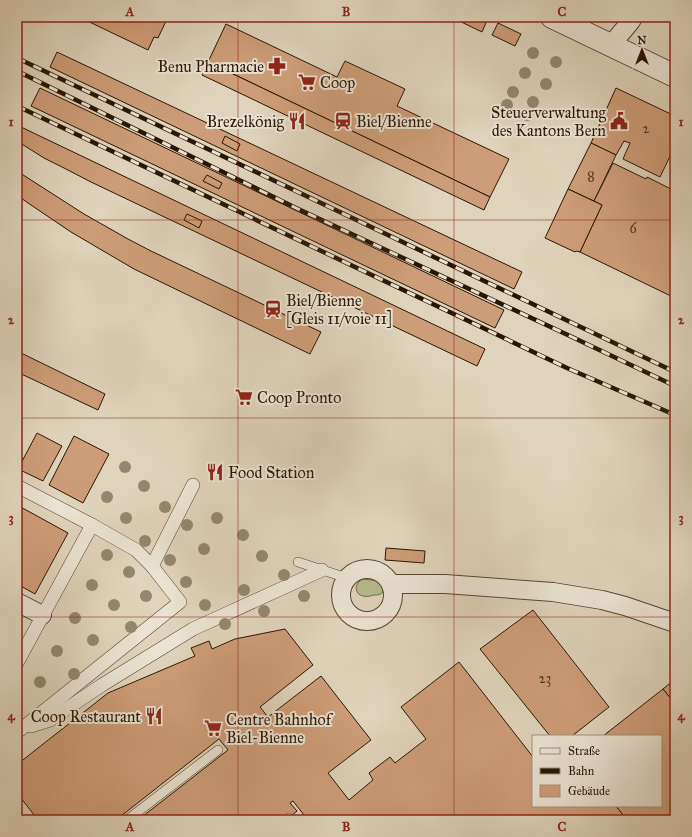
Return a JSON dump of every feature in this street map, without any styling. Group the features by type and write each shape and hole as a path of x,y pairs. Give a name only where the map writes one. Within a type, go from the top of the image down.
{"street":[{"path":"552,17 675,76"},
{"path":"611,45 633,17"},
{"path":"152,566 193,485"},
{"path":"17,486 136,550 152,566 180,602 19,732"},
{"path":"17,662 92,525"},
{"path":"371,569 379,572 386,577 391,584 393,600 390,608 385,614 371,621 356,619 344,608 342,600 341,593 347,578 362,570 371,569"},
{"path":"19,732 50,720 102,685 193,629 322,570"},
{"path":"391,584 446,584 559,593 602,600 675,623"},
{"path":"17,602 42,615"}],"lane":[{"path":"298,562 347,578"},
{"path":"127,820 218,750"}],"green space":[{"path":"363,579 379,581 383,585 383,592 379,595 360,595 356,588 358,583"}],"building":[{"path":"79,17 168,17 158,38 154,37 148,50"},
{"path":"451,17 485,17 488,18 482,32"},
{"path":"498,23 521,34 515,46 492,35"},
{"path":"226,24 337,77 345,61 405,89 397,106 509,159 490,197 208,62"},
{"path":"57,52 522,272 514,289 50,67"},
{"path":"208,62 490,197 484,210 202,75"},
{"path":"40,88 504,310 495,328 31,106"},
{"path":"616,88 675,116 675,146 660,177 623,159 630,143 624,141 616,155 591,143"},
{"path":"21,127 485,349 477,366 91,182 44,158 17,141 17,136"},
{"path":"225,136 240,144 237,151 222,143"},
{"path":"591,143 616,155 594,201 568,189"},
{"path":"675,146 675,159 670,156"},
{"path":"613,163 646,179 647,177 675,191 675,298 580,252 602,205 594,201"},
{"path":"17,171 84,214 128,239 321,332 310,354 134,269 71,232 17,195"},
{"path":"207,175 222,183 219,189 203,181"},
{"path":"568,189 602,205 580,252 575,252 545,238"},
{"path":"187,214 202,221 199,228 184,220"},
{"path":"17,351 105,394 98,410 17,372"},
{"path":"37,433 62,446 43,481 18,469"},
{"path":"74,436 109,454 83,503 49,485"},
{"path":"17,505 68,533 35,594 17,584"},
{"path":"386,548 425,551 424,563 385,560"},
{"path":"533,610 609,707 573,735 549,735 480,649"},
{"name":"Centre Bahnhof Biel-Bienne","path":"285,629 313,665 260,707 268,717 321,676 371,740 328,773 349,800 373,780 369,773 390,757 395,763 426,739 401,707 459,662 532,756 532,807 617,807 627,820 308,820 293,801 290,803 297,811 286,820 138,820 228,750 219,739 116,820 38,820 17,793 17,761 19,763 108,693 195,656 191,648 209,641 212,649 235,639"},
{"path":"675,679 675,704 663,689"},
{"path":"663,689 675,704 675,820 627,820 617,807 662,807 662,735 604,735"}],"railway":[{"path":"17,58 675,372"},
{"path":"17,71 296,208 675,386"},
{"path":"17,106 567,368 675,415"}],"place":[{"name":"Benu Pharmacie","path":"277,66"},
{"name":"Coop","path":"307,82"},
{"name":"Brezelkönig","path":"297,121"},
{"name":"Biel/Bienne","path":"343,121"},
{"name":"Steuerverwaltung des Kantons Bern","path":"619,121"},
{"name":"Biel/Bienne [Gleis 11/voie 11]","path":"273,309"},
{"name":"Coop Pronto","path":"244,397"},
{"name":"Food Station","path":"215,472"},
{"name":"Coop Restaurant","path":"154,716"},
{"name":"Centre Bahnhof Biel-Bienne","path":"213,728"}]}
